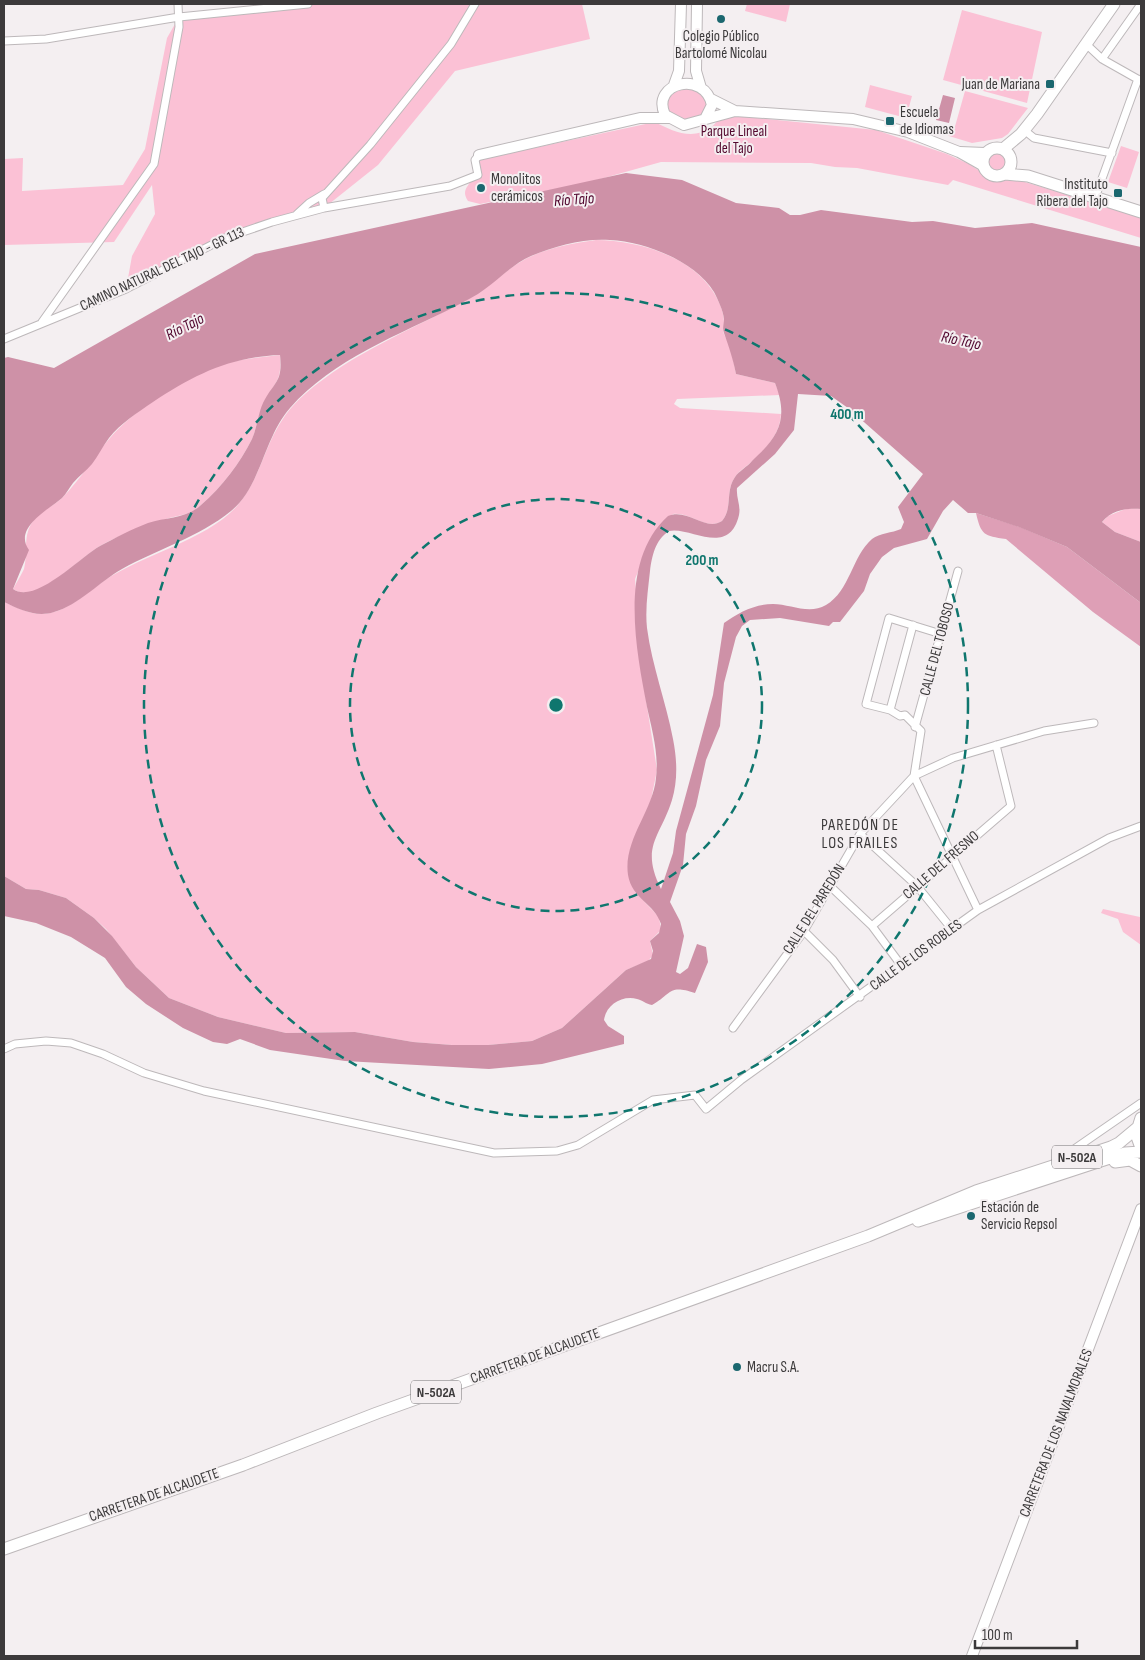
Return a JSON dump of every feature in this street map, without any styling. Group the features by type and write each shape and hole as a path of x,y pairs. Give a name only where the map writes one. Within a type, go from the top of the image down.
{"main road":[{"path":"1005,174 1010,169 1008,156 1023,132 1114,4"},
{"path":"1028,176 1008,156 992,148 985,153 982,165 988,174 992,176 1005,174 1028,176 1141,212"},
{"name":"CARRETERA DE ALCAUDETE","path":"868,1236 940,1205 1051,1165 1111,1147 1139,1123"},
{"name":"CARRETERA DE ALCAUDETE","path":"4,1549 243,1465 377,1413 868,1236 1079,1170 1125,1153 1141,1150 1137,1141 1139,1123"},
{"path":"1079,1170 1130,1160 1141,1166"}],"street":[{"path":"42,322 154,164 179,27 178,4"},
{"path":"4,41 46,39 179,17 308,4"},
{"path":"324,208 322,198 370,145 451,44 475,4"},
{"path":"668,118 663,111 662,104 664,96 674,85 679,71 681,4"},
{"path":"696,4 696,71 701,88 711,99 735,110"},
{"path":"1102,59 1141,4"},
{"path":"1086,44 1102,59 1140,80 1095,198"},
{"path":"674,85 687,83 701,88"},
{"path":"479,155 640,118 668,118 684,125 700,121 706,117 711,111 711,99"},
{"path":"640,118 662,104"},
{"path":"706,117 735,110 853,119 908,132 959,152 982,165"},
{"path":"1023,132 1034,138 1112,153"},
{"path":"959,152 985,153"},
{"name":"CAMINO NATURAL DEL TAJO - GR 113","path":"4,339 150,277 225,238 324,208 450,186 478,175 476,160 479,155"},
{"path":"297,215 309,203 328,191"},
{"name":"CALLE DEL TOBOSO","path":"915,727 958,571"},
{"path":"941,634 889,618 866,704 890,710 900,716 905,715 921,731 914,776 978,910"},
{"path":"890,710 913,625"},
{"name":"CALLE DEL PAREDÓN","path":"733,1028 804,930 860,834 914,776 953,758 996,745 1044,732 1094,723"},
{"name":"CALLE DEL FRESNO","path":"872,926 1011,806 996,745"},
{"name":"CALLE DE LOS ROBLES","path":"4,1049 16,1044 46,1041 72,1043 103,1054 144,1073 204,1092 494,1153 557,1151 578,1144 653,1100 695,1095 706,1110 741,1080 860,997 951,928 978,910 1109,838 1141,826"},
{"path":"860,834 917,886 951,928"},
{"path":"830,886 872,926 901,965"},
{"path":"804,930 833,960 860,997"},
{"path":"1051,1165 1141,1103"},
{"name":"CARRETERA DE LOS NAVALMORALES","path":"972,1656 1141,1209"}],"green space":[{"path":"310,4 582,4 590,39 455,71 378,165 324,208 225,238 126,289 132,256 155,214 152,185 114,242 4,245 4,159 23,158 22,191 123,185 145,149 167,38 179,17"},
{"path":"747,4 790,4 786,22 745,11"},
{"path":"962,10 1042,32 1027,103 943,80"},
{"path":"870,85 912,96 906,118 865,107"},
{"path":"688,88 696,90 708,100 706,115 687,121 669,115 665,100 678,90"},
{"path":"965,91 1028,108 1008,134 1002,138 972,143 929,130 930,124 954,130"},
{"name":"Parque Lineal del Tajo","path":"726,115 876,130 947,154 969,164 992,179 1018,180 1141,217 1141,238 953,180 948,185 857,168 811,163 661,162 586,183 480,204 468,201 465,194 473,174 473,161 655,122 675,131 690,134 697,133 711,127"},
{"path":"1121,146 1139,152 1127,188 1108,182"},
{"path":"996,153 1003,156 1006,163 1003,170 996,173 989,170 986,163 989,156"},
{"path":"596,240 627,243 644,247 660,252 690,267 712,290 722,309 724,318 723,332 730,347 736,374 775,383 780,395 677,399 674,404 680,408 781,414 778,429 771,442 738,473 732,482 727,511 722,521 710,524 680,514 673,514 652,538 635,579 646,700 657,770 651,800 630,850 628,874 636,893 659,917 661,930 650,941 653,955 648,961 626,970 562,1028 532,1041 488,1045 413,1042 355,1032 286,1033 218,1017 169,998 136,967 106,929 94,918 66,898 39,890 26,889 4,876 4,602 32,613 44,614 57,611 72,604 120,571 209,528 225,518 247,493 281,421 305,394 323,379 384,342 475,295 511,268 535,254 576,243"},
{"path":"280,355 279,376 262,407 252,439 230,474 197,509 147,525 107,542 45,586 33,591 23,592 13,589 24,569 26,540 31,524 42,512 63,497 110,438 132,417 162,394 210,368 259,357"},
{"path":"1128,508 1141,509 1141,542 1115,532 1102,522 1108,516"},
{"path":"1103,909 1140,917 1141,945 1123,932 1118,919 1101,913"}],"shaded area":[{"path":"976,513 1020,527 1067,547 1141,603 1141,647 1093,612 1006,539 993,537 985,533 980,526"}],"water":[{"path":"943,95 955,98 949,123 936,120"},
{"name":"Río Tajo","path":"626,173 682,180 736,203 779,208 790,215 800,215 821,210 912,222 933,221 975,228 1032,223 1141,247 1141,509 1120,511 1110,515 1102,522 1115,532 1141,542 1141,603 1067,547 1019,527 976,513 968,513 953,500 943,511 927,539 894,548 882,557 870,574 864,591 840,622 833,622 829,626 780,618 750,620 742,626 736,637 724,683 720,726 706,760 696,806 686,834 683,865 670,902 680,921 684,936 676,972 680,974 688,968 697,944 706,947 708,962 695,993 686,990 675,990 652,1005 626,998 611,1006 604,1020 608,1026 624,1036 624,1044 542,1064 489,1069 345,1061 270,1050 240,1039 227,1044 213,1042 183,1028 146,1004 126,987 105,958 71,937 36,923 4,916 4,876 26,889 39,890 66,898 94,918 112,936 136,967 169,998 218,1017 286,1033 355,1032 413,1042 452,1045 488,1045 532,1041 562,1028 626,970 651,959 653,951 650,941 659,933 661,924 654,911 634,890 628,875 630,850 654,790 657,769 636,633 636,581 642,557 652,535 668,516 682,515 709,524 716,524 722,521 727,511 732,482 769,443 775,435 781,417 781,407 775,383 736,374 723,331 723,312 714,292 695,271 668,255 639,245 610,240 590,240 570,244 524,259 474,296 368,349 326,375 290,408 281,420 249,489 241,501 219,520 192,536 122,569 63,609 41,614 22,610 4,602 4,358 8,357 54,368 255,254","holes":["280,355 279,377 263,403 252,439 230,474 201,505 189,513 148,523 100,546 57,578 33,591 22,592 13,589 29,550 25,542 25,534 29,527 34,520 63,496 92,464 109,438 124,423 168,392 213,369 244,359","798,394 831,396 848,408 923,474 898,507 904,522 901,529 879,535 865,546 846,582 834,599 826,605 820,608 806,609 779,604 766,604 753,607 724,623 713,695 676,831 673,853 661,889 652,862 652,852 672,800 676,770 673,739 652,656 647,628 647,600 653,554 660,539 669,531 718,538 727,535 734,528 739,515 737,488 775,454 794,430"]}],"place":[{"name":"Colegio Público Bartolomé Nicolau","path":"721,19"},
{"name":"Juan de Mariana","path":"1050,84"},
{"name":"Escuela de Idiomas","path":"890,121"},
{"name":"Monolitos cerámicos","path":"481,188"},
{"name":"Instituto Ribera del Tajo","path":"1118,193"},
{"name":"Estación de Servicio Repsol","path":"971,1216"},
{"name":"Macru S.A.","path":"737,1367"}],"district":[{"name":"PAREDÓN DE LOS FRAILES","path":"860,834"}]}
